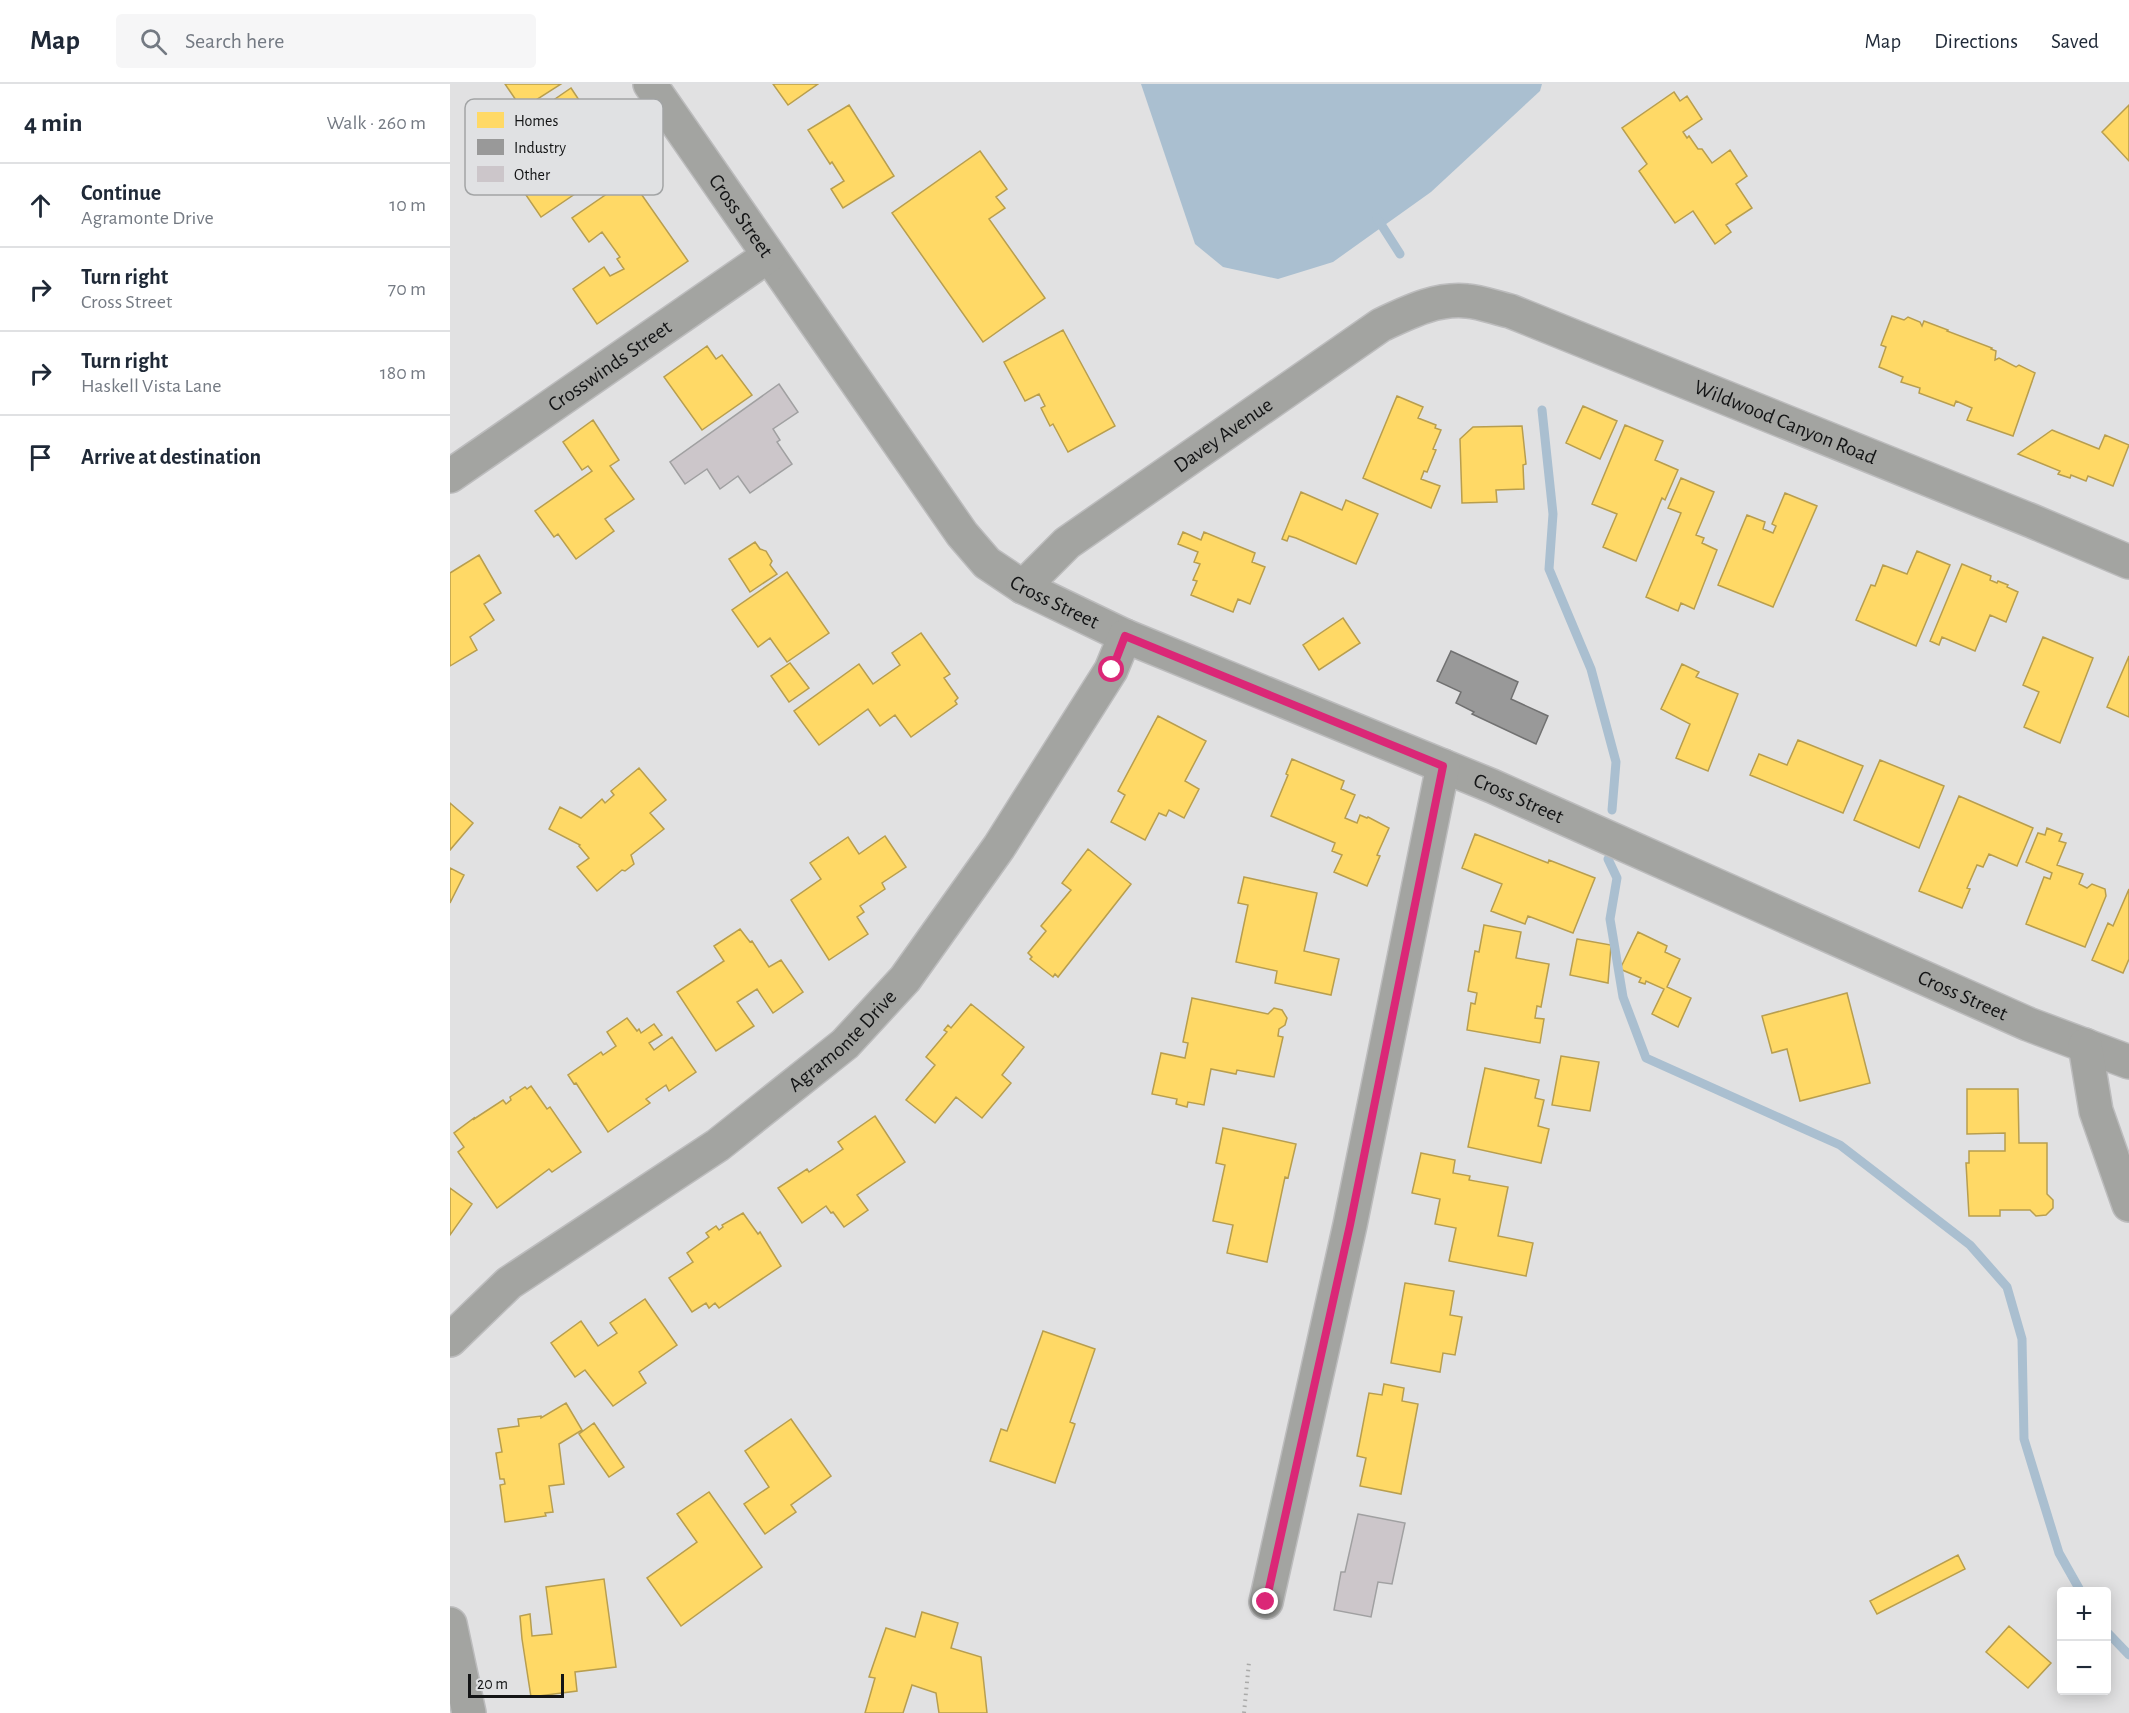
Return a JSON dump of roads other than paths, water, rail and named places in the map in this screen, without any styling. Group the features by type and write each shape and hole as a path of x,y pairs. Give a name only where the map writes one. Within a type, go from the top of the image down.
{"street":[{"name":"Cross Street","path":"650,84 660,99"},
{"name":"Cross Street","path":"663,103 962,534 987,563 1023,587 1125,636 1443,766 2028,1024 2129,1062"},
{"name":"Crosswinds Street","path":"450,476 768,256"},
{"name":"Wildwood Canyon Road","path":"1437,302 1467,301 1510,311 2129,562"},
{"name":"Davey Avenue","path":"1023,587 1067,543 1381,325 1437,302"},
{"name":"Agramonte Drive","path":"450,1340 509,1283 718,1145 845,1044 905,979 999,847 1112,670 1125,636"},
{"path":"1266,1602 1357,1192 1443,766"},
{"path":"2085,1045 2096,1111 2129,1205"},
{"path":"450,1624 469,1713"}],"water":[{"path":"1141,84 1542,84 1540,91 1431,192 1333,262 1278,279 1223,267 1195,244"}],"waterway":[{"path":"1377,218 1400,254"},
{"path":"1542,410 1553,514 1549,569 1591,669 1616,762 1612,810"},
{"path":"1608,859 1617,878 1610,919 1623,997 1646,1058 1840,1145 1970,1245 2007,1287 2022,1339 2024,1439 2059,1553 2078,1587"},
{"path":"2111,1636 2129,1655"}]}
